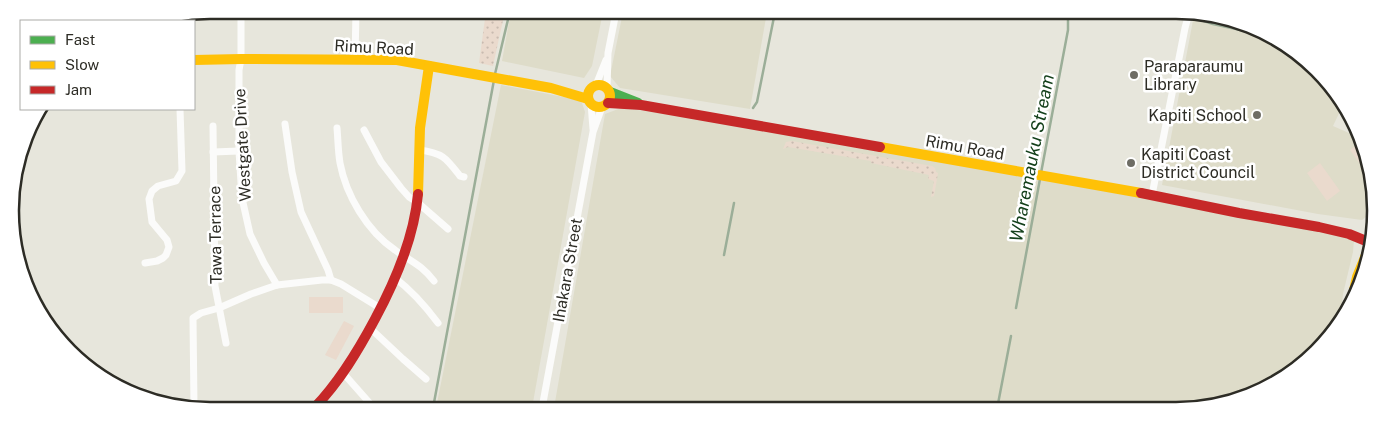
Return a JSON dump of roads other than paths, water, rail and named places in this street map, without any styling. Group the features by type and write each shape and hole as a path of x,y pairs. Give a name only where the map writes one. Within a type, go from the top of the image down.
{"main road":[{"name":"Rimu Road","path":"195,60 397,60 599,96 627,105 641,105 1152,195 1327,229 1365,240"},
{"path":"320,402 344,374 370,328 395,278 404,255 415,218 420,173 419,150 422,104 429,66"}],"street":[{"name":"Westgate Drive","path":"241,19 239,151 242,198 250,234 277,285"},
{"path":"355,59 356,19"},
{"name":"Ihakara Street","path":"543,402 615,19"},
{"path":"1152,195 1188,19"},
{"name":"Ihakara Street","path":"593,132 599,96"},
{"path":"146,262 160,260 166,255 169,247 167,240 152,222 149,200 152,191 158,186 176,180 182,171 180,110"},
{"path":"285,124 292,172 301,212 331,280"},
{"name":"Tawa Terrace","path":"213,126 215,286 226,343"},
{"path":"337,128 340,162 347,186 366,221 378,235 395,250 424,269 434,281"},
{"path":"364,130 381,162 401,188 409,197 448,229"},
{"path":"419,150 443,156 460,176 464,177"},
{"path":"213,152 239,151"},
{"path":"395,278 404,284 438,323"},
{"path":"194,402 193,318 201,313 219,308 277,285 322,280 331,280 341,284 380,308"},
{"path":"370,328 426,379"},
{"path":"344,374 369,402"}],"waterway":[{"path":"495,74 508,19"},
{"path":"753,108 757,102 774,19"},
{"name":"Wharemauku Stream","path":"1041,173 1068,30 1068,19"},
{"path":"1201,20 1239,30"},
{"path":"434,402 494,80"},
{"name":"Wharemauku Stream","path":"1016,308 1040,179"},
{"path":"724,255 734,203"},
{"name":"Wharemauku Stream","path":"998,402 1011,336"}],"place":[{"name":"Paraparaumu Library","path":"1134,75"},
{"name":"Kapiti School","path":"1257,115"},
{"name":"Kapiti Coast District Council","path":"1131,163"}]}
